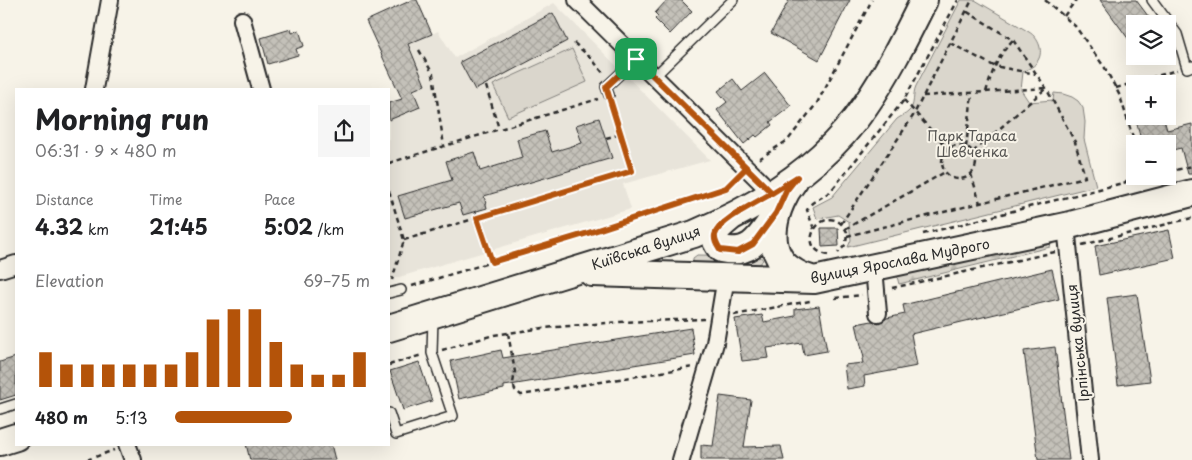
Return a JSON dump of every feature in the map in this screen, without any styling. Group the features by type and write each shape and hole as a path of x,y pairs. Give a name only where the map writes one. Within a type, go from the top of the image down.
{"main road":[{"path":"733,216 718,229 715,235 716,243 720,250 738,252 753,244 774,203 797,177 828,150 864,108 891,64 924,0"},
{"name":"вулиця Ярослава Мудрого","path":"571,272 814,280 1066,226 1192,193"},
{"path":"774,203 774,236 779,256 792,271 814,280"},
{"name":"Київська вулиця","path":"390,328 694,234 733,216 774,203"},
{"path":"0,442 15,437"}],"street":[{"path":"94,88 110,0"},
{"path":"577,0 746,168 774,203"},
{"path":"242,20 261,88"},
{"name":"Ірпінська вулиця","path":"1066,226 1090,460"},
{"path":"0,269 15,264"},
{"path":"874,268 878,313"},
{"path":"681,460 715,343 726,277"},
{"path":"128,446 133,460"}],"lane":[{"path":"654,77 733,0"},
{"path":"1152,0 1177,34 1189,67"},
{"path":"609,95 606,87 636,59"},
{"path":"390,289 401,290"},
{"path":"390,416 396,434 453,416 432,353 433,314"},
{"path":"0,409 15,404"}],"path":[{"path":"401,290 588,233 726,188 746,168 788,140 816,103 872,0"},
{"path":"814,229 807,210 812,203 830,192 904,100 958,0"},
{"path":"841,224 915,111 972,0"},
{"path":"1045,0 1075,26 1105,68 1116,88 1132,135"},
{"path":"1064,16 1076,0"},
{"path":"847,236 1085,177 1075,142 1046,88 1013,40 966,11"},
{"path":"986,92 994,66 1003,50 1013,40"},
{"path":"574,43 591,58 602,71 609,84"},
{"path":"950,43 994,66 1036,74"},
{"path":"420,50 433,74 444,146"},
{"path":"1116,88 1189,67"},
{"path":"486,86 499,129"},
{"path":"922,96 1046,88"},
{"path":"973,152 1046,88"},
{"path":"966,147 972,93"},
{"path":"390,163 609,95 632,171 404,240"},
{"path":"904,100 948,149"},
{"path":"606,138 621,134"},
{"path":"958,145 966,147 973,152 976,162 971,174 963,179 958,179 952,178 945,172 942,159 948,149 958,145"},
{"path":"1176,170 1191,166"},
{"path":"845,229 945,172"},
{"path":"971,174 980,203"},
{"path":"923,234 1126,182"},
{"path":"390,194 404,240 390,289"},
{"path":"475,211 492,262"},
{"path":"832,255 843,250 847,236 841,224 833,220 827,220 817,224 814,229 812,240 816,250 832,255 846,254"},
{"path":"390,365 494,335 508,333 544,328 719,318"},
{"path":"508,333 515,372 513,383 515,390 521,396 709,365"},
{"path":"88,460 105,455"}],"shaded area":[{"path":"412,0 417,0 432,34 438,31 455,58 554,3 710,160 623,184 631,209 390,280 390,103 402,99 366,21"}],"green space":[{"name":"Парк Тараса Шевченка","path":"961,0 975,0 1036,38 1040,46 1039,59 1032,67 1023,72 1021,90 1029,102 1053,100 1054,93 1072,97 1078,101 1083,108 1085,122 1084,139 1096,186 848,247 851,240 849,222 838,215 817,219 813,207 832,197 897,119 906,114 910,109 916,86"},
{"path":"572,49 587,82 508,117 493,85"},
{"path":"1054,235 1050,247 899,284 896,273"},
{"path":"697,255 760,256 763,260 759,265 695,264 693,263 693,258"}],"building":[{"path":"412,0 417,0 432,34 408,44 425,85 413,90 420,107 390,120 390,103 402,99 366,21"},
{"path":"667,0 681,0 692,11 670,34 655,19 658,16 655,13"},
{"path":"789,0 850,0 819,60 771,33"},
{"path":"1100,0 1136,0 1147,15 1126,15 1126,36"},
{"path":"553,13 567,41 475,90 460,62"},
{"path":"291,29 292,33 299,30 304,46 296,49 298,55 268,64 261,38"},
{"path":"765,73 791,106 770,122 772,125 757,137 755,135 744,144 717,110 727,102 718,91 733,79 742,91"},
{"path":"599,118 612,158 484,196 487,208 463,215 459,203 405,218 398,196 452,180 446,161 474,152 480,171 522,158 517,139 545,131 552,152 582,143 576,125"},
{"path":"1192,124 1192,174 1188,174 1181,148 1176,149 1176,135 1140,135 1137,125 1166,125 1167,130"},
{"path":"821,228 838,228 839,246 822,247"},
{"path":"1169,230 1175,258 1099,275 1095,246"},
{"path":"1052,269 1059,299 911,334 917,366 864,376 865,386 847,389 844,365 863,363 862,359 864,358 856,324 872,321 879,323 887,318 905,314 903,305"},
{"path":"1137,294 1150,381 1118,385 1107,298"},
{"path":"819,306 827,351 804,355 802,343 767,348 769,358 742,361 735,319 762,315 764,322 795,316 795,309"},
{"path":"691,328 695,355 504,386 504,389 459,399 451,361 501,350 503,358"},
{"path":"1055,347 1069,460 1038,460 1024,351"},
{"path":"15,357 15,395 0,400 0,362"},
{"path":"419,362 432,401 403,410 390,371"},
{"path":"720,396 751,400 744,447 781,446 784,460 701,460 701,445 713,446"},
{"path":"246,446 332,446 335,460 250,460"}],"route":[{"path":"636,59 606,87 632,171 477,218 492,262 726,188 746,168 772,193 733,216 718,229 715,235 716,243 720,250 738,252 746,249 753,244 776,213 786,191 797,177 772,193 636,59"}]}
